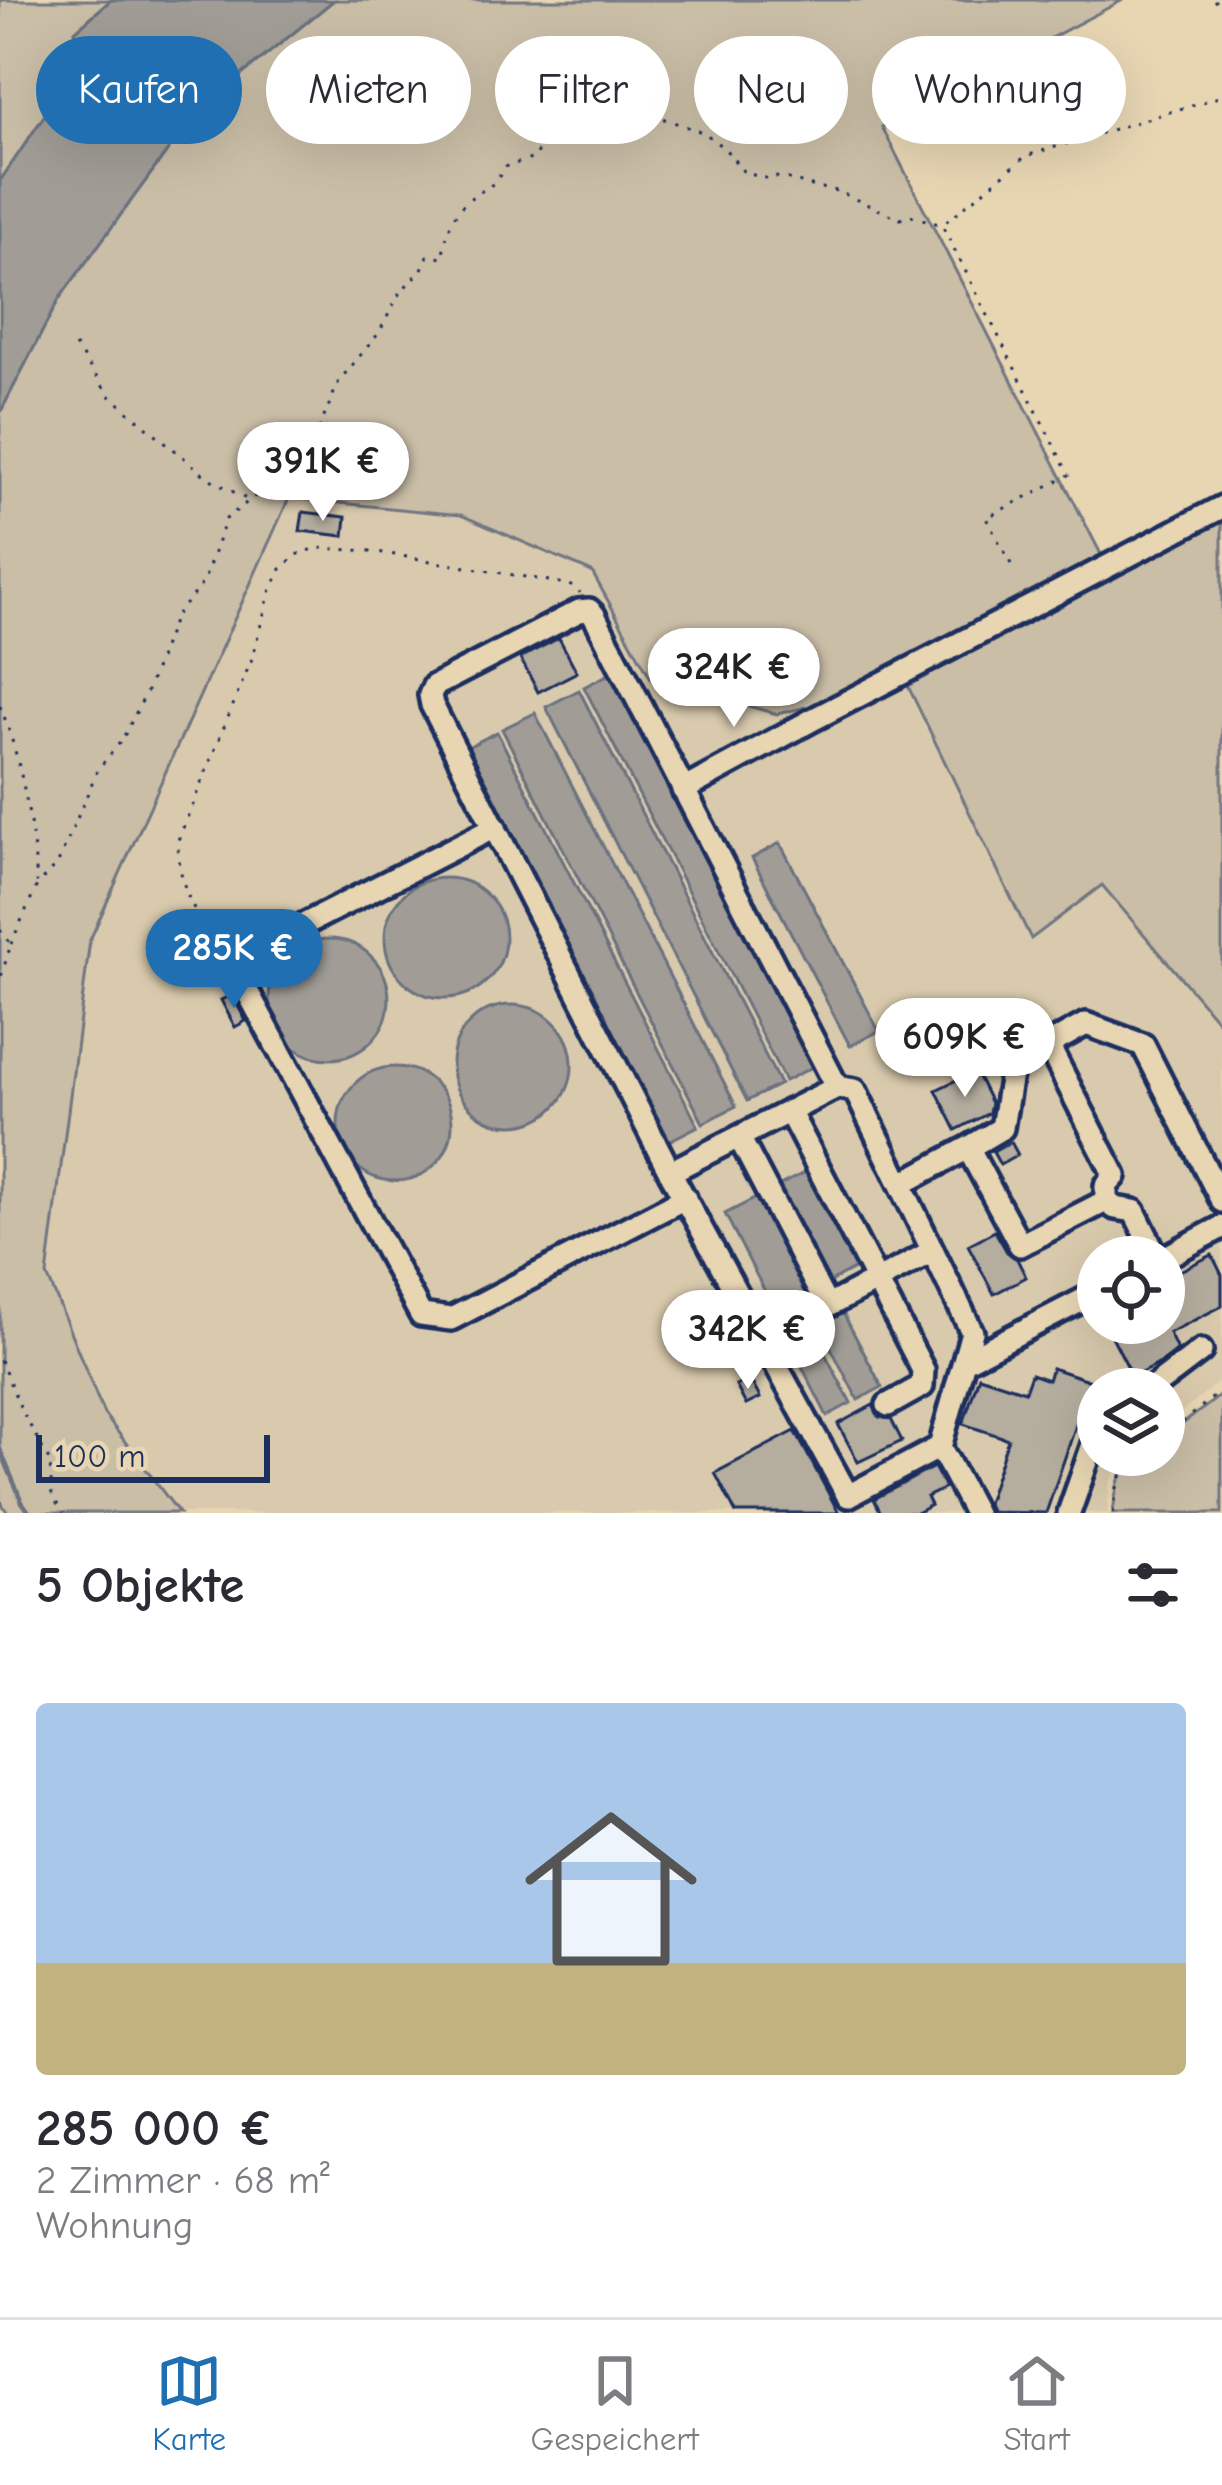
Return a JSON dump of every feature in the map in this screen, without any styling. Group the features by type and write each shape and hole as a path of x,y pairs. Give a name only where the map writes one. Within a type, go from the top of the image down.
{"street":[{"path":"683,790 1222,507"},
{"path":"837,1087 589,610 579,610 434,686 432,705 670,1172 848,1496 940,1447"},
{"path":"495,827 262,946 245,966 245,987 421,1316 451,1319 686,1198"},
{"path":"901,1184 1002,1128 1013,1062 1086,1024 1143,1045 1222,1201"},
{"path":"1048,1046 1115,1176 1106,1186 1106,1201"},
{"path":"670,1172 837,1087 855,1090 972,1332 940,1447 975,1513"},
{"path":"789,1111 923,1370 922,1386 887,1405"},
{"path":"740,1137 827,1306"},
{"path":"968,1148 1021,1245 1106,1201"},
{"path":"1106,1201 1115,1208 1134,1210 1149,1236"},
{"path":"1185,1246 1222,1227"},
{"path":"763,1340 933,1251"},
{"path":"964,1361 1077,1303"},
{"path":"1179,1368 1201,1351"},
{"path":"1069,1513 1082,1476"}],"path":[{"path":"1214,0 1222,9"},
{"path":"942,225 1025,156 1222,96"},
{"path":"0,980 37,885 58,863 98,770 122,740 175,616 203,583 226,519 279,477 316,434 339,381 379,333 400,292 421,272 428,256 442,257 448,227 465,202 497,182 504,167 535,158 539,147 566,123 621,108 647,113 705,133 743,171 761,178 783,177 837,191 900,219 912,216 942,225 1069,475 986,518 1011,564"},
{"path":"75,346 125,409 207,477 248,500"},
{"path":"245,987 187,898 178,869 178,840 251,661 281,569 296,555 317,548 372,551 566,584 578,588 589,610"},
{"path":"0,706 11,734 37,885"},
{"path":"0,930 11,944"},
{"path":"0,1360 50,1462 52,1497 64,1513"},
{"path":"1185,1420 1222,1390"},
{"path":"1113,1513 1120,1476"},
{"path":"0,1501 8,1513"}],"shaded area":[{"path":"0,0 111,0 75,36 36,36 36,128 0,181"},
{"path":"111,0 334,0 290,36 266,36 266,55 242,75 242,36 75,36"},
{"path":"334,0 1123,0 1055,36 872,36 872,144 891,144 1106,564 1222,510 1222,1026 1102,885 1031,939 905,680 812,720 806,707 777,714 652,680 592,572 461,515 289,498 90,940 47,1275 104,1414 179,1513 8,1513 0,1501 0,413 59,299 173,144 242,144 242,75 266,55 266,144 471,144 471,36 290,36"},
{"path":"36,128 36,144 173,144 59,299 0,413 0,181"},
{"path":"289,497 461,515 592,572 652,680 806,707 819,731 904,684 1031,938 1102,884 1222,1026 1222,1379 1185,1410 1185,1368 1077,1368 1077,1476 1114,1476 1107,1513 179,1513 104,1414 47,1275 90,940"},
{"path":"617,670 818,1064 785,1081 584,687"},
{"path":"579,690 780,1084 747,1101 546,707"},
{"path":"535,713 736,1106 703,1123 502,729"},
{"path":"497,732 698,1126 665,1143 464,749"},
{"path":"780,843 879,1031 850,1046 752,858"},
{"path":"445,878 468,883 487,896 500,915 505,938 500,961 487,980 468,993 445,998 422,993 403,980 390,961 385,938 390,915 403,896 422,883"},
{"path":"329,939 352,943 372,956 385,976 389,999 385,1022 372,1042 352,1055 329,1059 306,1055 286,1042 273,1022 269,999 273,976 286,956 306,943"},
{"path":"512,1005 535,1009 555,1022 568,1042 572,1065 568,1088 555,1108 535,1121 512,1125 489,1121 469,1108 456,1088 452,1065 456,1042 469,1022 489,1009"},
{"path":"395,1067 417,1072 435,1084 447,1102 452,1124 447,1146 435,1164 417,1176 395,1181 373,1176 355,1164 343,1146 338,1124 343,1102 355,1084 373,1072"},
{"path":"814,1168 863,1264 824,1285 774,1188"},
{"path":"764,1194 814,1290 775,1311 725,1214"},
{"path":"843,1313 882,1387 858,1400 819,1325"},
{"path":"812,1329 851,1403 827,1416 789,1341"},
{"path":"1222,1394 1222,1513 1113,1513 1121,1476 1185,1476 1185,1422"}],"building":[{"path":"303,512 346,517 344,536 300,531"},
{"path":"559,638 577,672 538,692 520,658"},
{"path":"232,995 246,1021 235,1027 221,1000"},
{"path":"975,1071 991,1103 989,1113 956,1130 936,1090"},
{"path":"1011,1142 1018,1155 1000,1165 993,1152"},
{"path":"995,1231 1026,1277 994,1294 968,1245"},
{"path":"1212,1255 1222,1275 1222,1306 1185,1325 1185,1268"},
{"path":"1116,1344 1174,1344 1177,1350 1150,1368 1128,1368"},
{"path":"1052,1368 1077,1376 1077,1422 1046,1513 990,1512 987,1503 1008,1439 963,1424 979,1376 1025,1391 1031,1374 1048,1380"},
{"path":"750,1379 760,1398 746,1405 736,1386"},
{"path":"873,1405 879,1417 891,1419 902,1441 858,1462 838,1424"},
{"path":"795,1431 839,1513 736,1513 715,1473"},
{"path":"934,1467 945,1488 927,1497 931,1505 916,1513 881,1513 874,1499"}],"waterway":[{"path":"0,1449 30,1513"}]}
